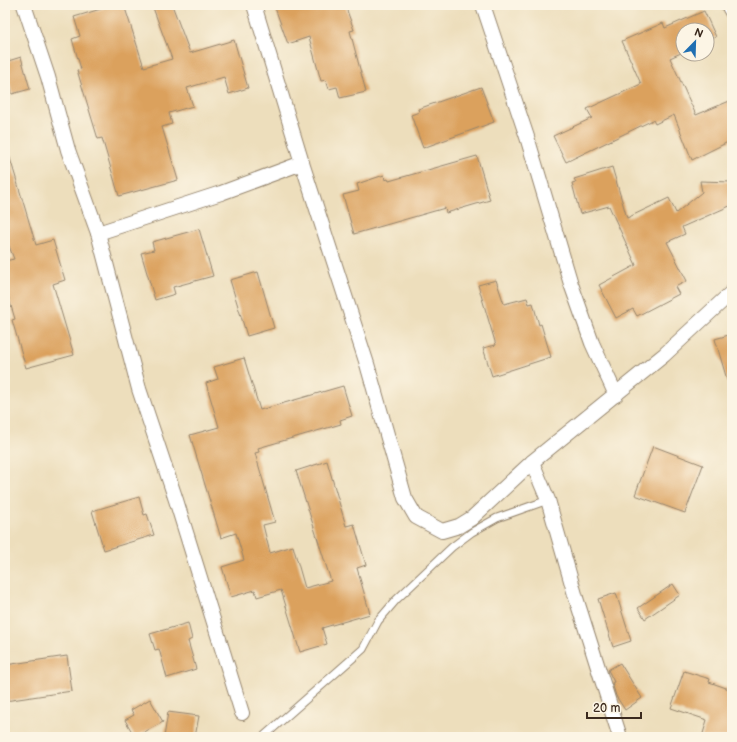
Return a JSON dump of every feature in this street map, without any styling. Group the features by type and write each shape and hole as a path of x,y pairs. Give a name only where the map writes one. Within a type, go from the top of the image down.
{"street":[{"path":"24,5 48,78 68,150 98,232 139,389 176,500 242,713"},
{"path":"254,5 302,162 367,364 405,498 416,517 442,531 459,526 472,518 532,462 664,356 732,292"},
{"path":"484,5 528,137 571,284 592,343 616,394"},
{"path":"728,5 732,12"},
{"path":"98,232 221,194 302,162"},
{"path":"532,462 548,500 576,598 620,737"}],"lane":[{"path":"263,737 363,649 378,621 396,600 452,547 472,532 497,518 548,500"}],"building":[{"path":"114,5 124,5 144,67 172,59 152,5 172,5 190,53 234,40 248,88 229,94 224,77 187,88 193,106 169,113 172,124 162,127 178,180 119,196 102,138 98,139 77,70 81,69 72,39 80,36 74,17"},
{"path":"274,5 345,5 354,30 350,31 366,92 340,98 337,87 329,89 326,80 321,81 309,37 288,44"},
{"path":"704,11 709,22 679,22"},
{"path":"663,23 665,28 675,24 675,56 670,58 696,115 732,100 732,140 692,160 674,115 655,124 653,120 566,162 553,136 592,118 587,109 641,84 622,41"},
{"path":"21,57 30,89 12,94 5,62"},
{"path":"481,87 494,122 423,148 411,115 419,112 418,109"},
{"path":"9,155 36,245 53,240 65,280 53,284 74,355 26,368 12,320 15,319 5,286 5,261 14,259 5,236 5,156"},
{"path":"477,156 490,200 446,213 445,208 354,234 343,195 359,191 357,184 384,175 385,180 388,179 389,181"},
{"path":"612,167 627,218 669,198 676,213 702,192 700,181 732,182 732,205 682,227 685,234 667,242 687,281 675,287 679,294 637,316 633,309 616,318 599,285 636,265 609,206 580,214 572,183 576,182 574,179"},
{"path":"199,229 213,276 173,287 175,294 155,300 141,253 154,250 152,242"},
{"path":"258,272 274,328 247,336 230,280"},
{"path":"496,280 504,304 527,298 529,304 533,303 539,325 541,324 551,357 492,376 483,348 496,345 478,285"},
{"path":"732,334 732,382 728,383 715,339"},
{"path":"244,358 260,410 343,386 352,416 340,420 341,424 258,448 259,452 255,453 275,522 263,525 270,553 293,546 305,588 331,581 296,471 327,461 346,526 354,524 366,565 357,568 370,614 322,628 327,644 300,652 281,590 257,597 255,590 231,597 222,567 244,560 236,533 221,538 190,435 219,427 206,383 218,379 214,367"},
{"path":"653,446 703,465 685,513 635,495"},
{"path":"139,497 144,515 147,514 154,535 104,550 92,511"},
{"path":"673,584 680,595 645,619 638,608"},
{"path":"616,593 631,641 613,647 598,599"},
{"path":"188,623 192,639 188,641 196,669 167,678 159,649 155,650 150,634"},
{"path":"67,656 72,691 5,701 5,665"},
{"path":"620,663 642,698 625,710 616,696 612,683 614,682 608,670"},
{"path":"684,671 710,679 709,682 732,690 732,737 702,737 707,720 671,708"},
{"path":"150,699 163,722 135,737 125,720 134,715 131,710"},
{"path":"168,712 199,716 195,737 164,737"}]}
